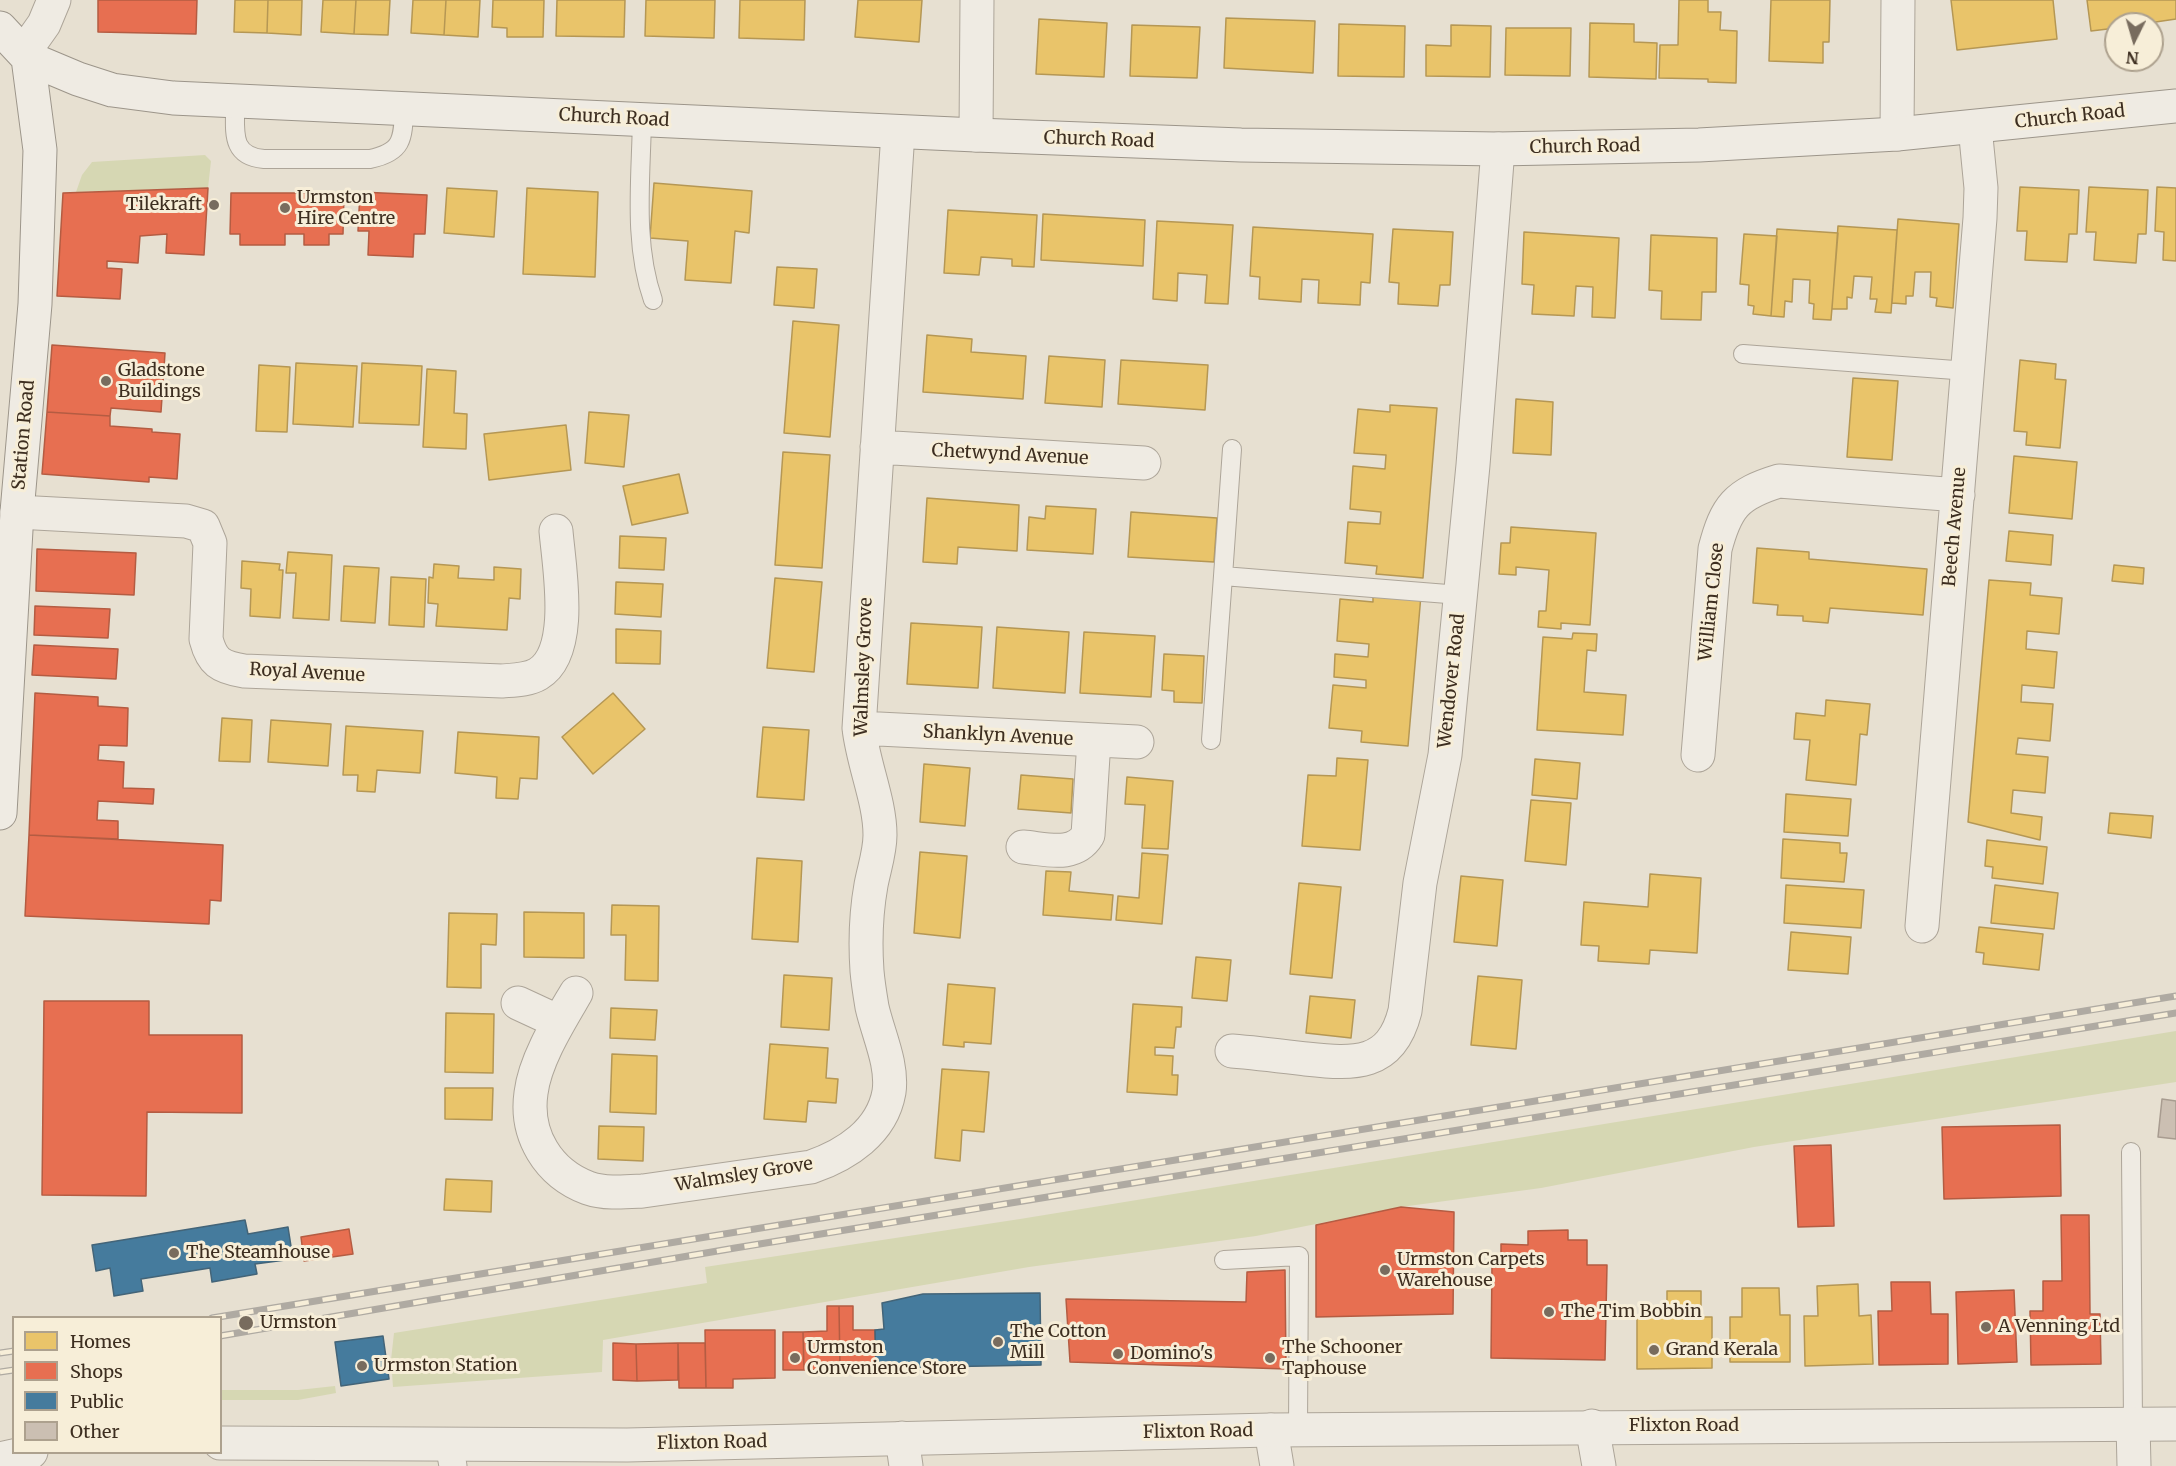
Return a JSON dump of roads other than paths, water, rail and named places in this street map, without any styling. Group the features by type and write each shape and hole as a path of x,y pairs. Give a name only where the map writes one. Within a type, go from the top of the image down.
{"street":[{"path":"28,58 32,41 44,24 54,0"},
{"path":"976,135 977,0"},
{"path":"1897,134 1898,0"},
{"path":"0,28 28,58"},
{"name":"Church Road","path":"28,58 78,79 112,90 173,98 898,132 1241,145 1498,149 1699,145 1897,134 2176,106"},
{"name":"Station Road","path":"0,813 5,633 34,328 40,150 28,58"},
{"name":"Beech Avenue","path":"1922,927 1980,218 1980,177 1975,127"},
{"name":"Walmsley Grove","path":"576,993 559,1022 538,1067 531,1092 530,1118 535,1140 548,1160 565,1177 589,1189 615,1193 643,1191 811,1167 834,1159 854,1146 870,1130 882,1112 889,1091 887,1065 872,1007 867,972 866,939 867,910 880,837 879,817 862,752 859,728 898,132"},
{"name":"Wendover Road","path":"1232,1051 1345,1063 1380,1053 1401,1027 1405,1011 1420,883 1445,755 1474,453 1498,149"},
{"name":"Chetwynd Avenue","path":"877,447 1144,463"},
{"name":"William Close","path":"1698,755 1714,549 1721,526 1734,504 1754,489 1779,481 1958,495"},
{"name":"Royal Avenue","path":"17,512 186,521 203,526 210,543 206,639 210,652 217,662 230,669 502,681 522,679 538,674 550,664 558,646 562,596 556,531"},
{"name":"Shanklyn Avenue","path":"859,728 1137,742"},
{"path":"1023,847 1072,850 1082,845 1088,835 1094,740"},
{"path":"518,1003 559,1022"},
{"path":"2133,1424 2134,1466"},
{"name":"Flixton Road","path":"222,1443 451,1455 721,1444 904,1452 1285,1430 1592,1426 2176,1424"},
{"path":"1592,1426 1599,1466"},
{"path":"1277,1466 1285,1430"},
{"path":"0,1459 22,1454"}],"lane":[{"path":"235,100 236,138 239,147 244,154 264,159 370,159 382,156 399,144 403,135 404,108"},
{"path":"642,119 640,239 645,278 653,300"},
{"path":"1743,354 1968,371"},
{"path":"1211,740 1232,449"},
{"path":"1223,576 1460,595"},
{"path":"2131,1152 2133,1424"},
{"path":"1224,1260 1299,1256 1285,1430"}],"railway":[{"path":"222,1316 2176,996"},
{"path":"222,1336 735,1248 2176,1013"},
{"path":"0,1353 12,1351"},
{"path":"0,1372 12,1370"}],"place":[{"name":"Tilekraft","path":"214,205"},
{"name":"Urmston Hire Centre","path":"285,208"},
{"name":"Gladstone Buildings","path":"106,381"},
{"name":"The Steamhouse","path":"174,1253"},
{"name":"Urmston Carpets Warehouse","path":"1385,1270"},
{"name":"The Tim Bobbin","path":"1549,1312"},
{"name":"Urmston","path":"246,1323"},
{"name":"A Venning Ltd","path":"1986,1327"},
{"name":"The Cotton Mill","path":"998,1342"},
{"name":"Grand Kerala","path":"1654,1350"},
{"name":"Domino's","path":"1118,1354"},
{"name":"Urmston Convenience Store","path":"795,1358"},
{"name":"The Schooner Taphouse","path":"1270,1358"},
{"name":"Urmston Station","path":"362,1366"}]}
